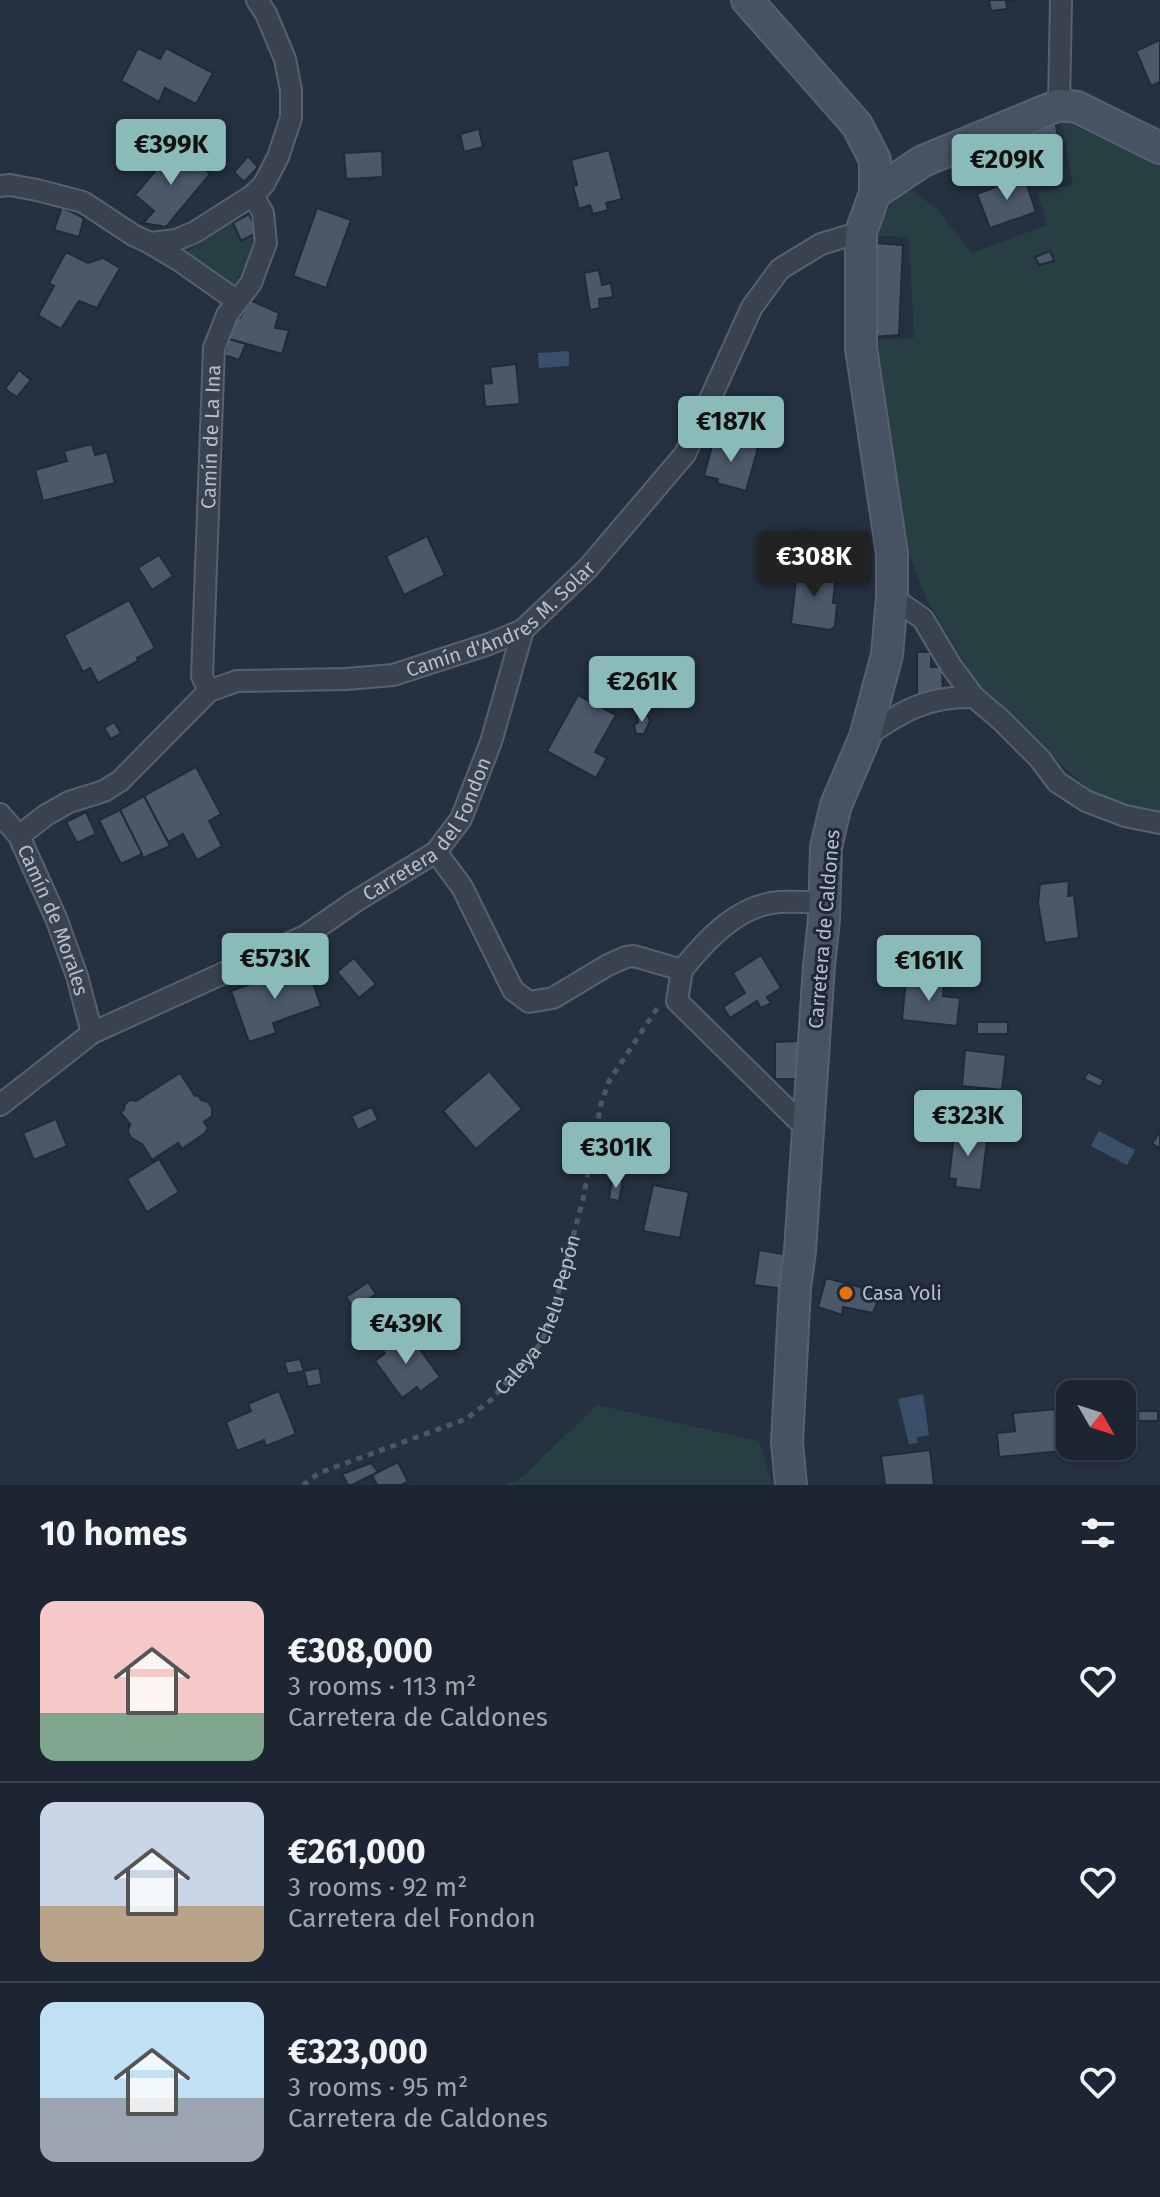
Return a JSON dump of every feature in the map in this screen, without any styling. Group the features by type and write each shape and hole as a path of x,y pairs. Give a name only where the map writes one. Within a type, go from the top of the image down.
{"street":[{"path":"150,243 176,240 195,232 253,195 264,184 278,157 291,118 291,90 285,59 257,0"},
{"name":"Carretera de Caldones","path":"747,0 857,125 875,160 875,193 861,232 861,348 892,554 887,655 865,737 836,805 826,847 809,1131 795,1288 787,1442 791,1485"},
{"path":"1059,105 1061,0"},
{"path":"875,193 923,161 1059,105 1077,107 1160,148"},
{"path":"0,186 37,190 83,202 180,261 237,301"},
{"name":"Camín de La Ina","path":"209,691 202,676 214,348 227,315 251,283 266,243 263,213 253,195"},
{"name":"Camín d'Andres M. Solar","path":"209,691 237,681 393,675 523,630 588,568 685,454 752,307 780,269 821,244 861,232"},
{"path":"892,597 923,619 974,697 1040,759 1057,782 1086,801 1125,816 1160,823"},
{"name":"Carretera del Fondon","path":"0,1105 92,1033 305,936 436,852 461,819 491,742 523,630"},
{"path":"19,836 69,802 104,791 120,781 209,691"},
{"path":"865,737 897,715 930,702 950,697 974,697"},
{"name":"Camín de Morales","path":"0,814 19,836 56,918 77,976 92,1033"},
{"path":"436,852 462,887 513,990 529,1002 553,998 626,957 634,956 682,970"},
{"path":"809,1131 677,1001 682,970 715,934 743,912 776,902 824,903"}],"path":[{"name":"Caleya Chelu Pepón","path":"303,1485 319,1473 466,1419 491,1400 541,1343 554,1309 583,1199 601,1104 609,1081 658,1007"}],"green space":[{"path":"1061,120 1160,164 1160,814 1100,798 981,687 958,653 926,598 898,525 871,340 914,338 909,237 872,236 903,185 936,208 972,253 1047,225 1038,193 1073,184"},
{"path":"252,208 255,245 232,290 182,255"},
{"path":"597,1405 759,1441 773,1485 506,1485 522,1477"}],"water":[{"path":"569,351 569,366 539,368 538,353"},
{"path":"1099,1131 1135,1150 1127,1165 1091,1146"},
{"path":"923,1394 929,1435 917,1437 918,1443 909,1444 898,1399"}],"building":[{"path":"989,0 1016,0 1006,1 1007,9 991,11"},
{"path":"1160,40 1160,82 1151,86 1136,51"},
{"path":"138,48 160,59 166,48 213,73 196,104 165,88 159,102 121,81"},
{"path":"1055,120 1058,137 1029,147 1023,134"},
{"path":"479,129 483,147 464,152 460,134"},
{"path":"163,134 176,146 160,164 146,152"},
{"path":"1055,144 1062,176 1039,182 1031,149"},
{"path":"176,146 210,174 166,227 143,223 154,211 135,195"},
{"path":"609,150 622,199 606,203 608,210 593,214 590,205 579,209 571,160"},
{"path":"382,151 383,177 346,179 344,153"},
{"path":"248,156 258,167 244,182 234,172"},
{"path":"1024,176 1036,212 990,228 977,194"},
{"path":"62,207 84,218 79,237 54,230"},
{"path":"317,208 351,220 326,288 293,276"},
{"path":"249,214 258,232 241,241 233,223"},
{"path":"872,243 903,245 899,335 872,337"},
{"path":"1050,251 1054,261 1039,265 1035,257"},
{"path":"66,252 88,263 103,258 120,268 97,308 79,301 61,329 38,315 54,286 49,283"},
{"path":"599,270 602,285 611,283 613,297 599,299 600,308 590,310 584,273"},
{"path":"250,300 279,313 275,328 289,330 282,354 229,339 235,317 240,318"},
{"path":"229,339 246,344 239,360 224,355"},
{"path":"516,364 520,404 485,407 483,384 492,383 490,367"},
{"path":"19,370 31,380 17,397 5,389"},
{"path":"728,441 758,448 746,491 704,476 713,442 727,445"},
{"path":"92,444 95,455 107,452 115,483 43,501 35,470 67,461 64,451"},
{"path":"801,529 816,532 812,556 798,553"},
{"path":"427,536 445,575 404,595 386,556"},
{"path":"159,555 173,576 152,590 138,568"},
{"path":"798,563 824,565 821,581 835,582 835,626 830,630 791,624"},
{"path":"129,600 155,648 98,683 90,668 83,672 64,635"},
{"path":"917,652 931,652 931,667 942,667 943,693 917,700"},
{"path":"578,695 616,715 595,752 607,758 596,778 547,751"},
{"path":"643,713 650,721 644,734 636,734 634,725 638,722 637,716"},
{"path":"114,722 121,733 111,739 104,728"},
{"path":"196,767 221,814 209,821 222,846 197,860 183,834 168,842 144,796"},
{"path":"144,796 170,846 143,858 120,810"},
{"path":"120,810 142,854 121,864 99,820"},
{"path":"86,812 96,834 77,843 66,822"},
{"path":"1069,881 1068,896 1074,895 1079,938 1045,943 1038,903 1040,884"},
{"path":"761,955 781,988 767,997 771,1003 761,1008 757,1001 730,1018 723,1007 745,993 733,973"},
{"path":"354,958 376,984 359,998 337,972"},
{"path":"306,964 321,1006 273,1023 276,1033 249,1042 231,991"},
{"path":"906,978 944,982 943,996 960,998 957,1026 902,1020"},
{"path":"977,1022 1008,1022 1008,1034 977,1034"},
{"path":"799,1041 799,1079 775,1079 775,1042"},
{"path":"965,1050 1006,1055 1002,1090 962,1086"},
{"path":"489,1071 522,1109 476,1149 443,1111"},
{"path":"1088,1072 1104,1080 1100,1087 1084,1079"},
{"path":"180,1073 195,1096 208,1102 212,1116 204,1122 208,1128 205,1133 182,1149 178,1143 152,1160 142,1144 131,1138 128,1131 130,1124 121,1113 130,1100 136,1101"},
{"path":"372,1107 378,1120 358,1130 351,1116"},
{"path":"56,1119 67,1146 34,1160 23,1133"},
{"path":"955,1127 988,1132 981,1190 955,1187 956,1179 949,1178"},
{"path":"1160,1131 1160,1148 1152,1144"},
{"path":"159,1159 179,1192 147,1212 127,1179"},
{"path":"612,1179 623,1181 619,1201 609,1199"},
{"path":"653,1185 689,1192 680,1238 643,1231"},
{"path":"759,1250 788,1255 783,1289 754,1285"},
{"name":"Casa Yoli","path":"826,1278 860,1287 879,1299 873,1313 843,1307 842,1315 818,1307"},
{"path":"368,1282 376,1294 354,1309 346,1297"},
{"path":"397,1334 403,1342 410,1336 440,1377 420,1392 417,1387 402,1398 375,1361 385,1353 380,1347"},
{"path":"300,1359 304,1371 288,1374 284,1362"},
{"path":"319,1368 322,1384 308,1387 304,1371"},
{"path":"279,1391 296,1434 266,1446 264,1440 237,1451 226,1422 251,1411 248,1404"},
{"path":"1056,1409 1056,1452 999,1457 997,1433 1015,1431 1013,1413"},
{"path":"1138,1411 1158,1411 1158,1421 1138,1421"},
{"path":"930,1450 934,1485 885,1485 881,1456"},
{"path":"398,1462 408,1482 377,1485 372,1475"},
{"path":"371,1463 378,1472 348,1485 342,1474"}],"place":[{"name":"Casa Yoli","path":"846,1293"}]}
